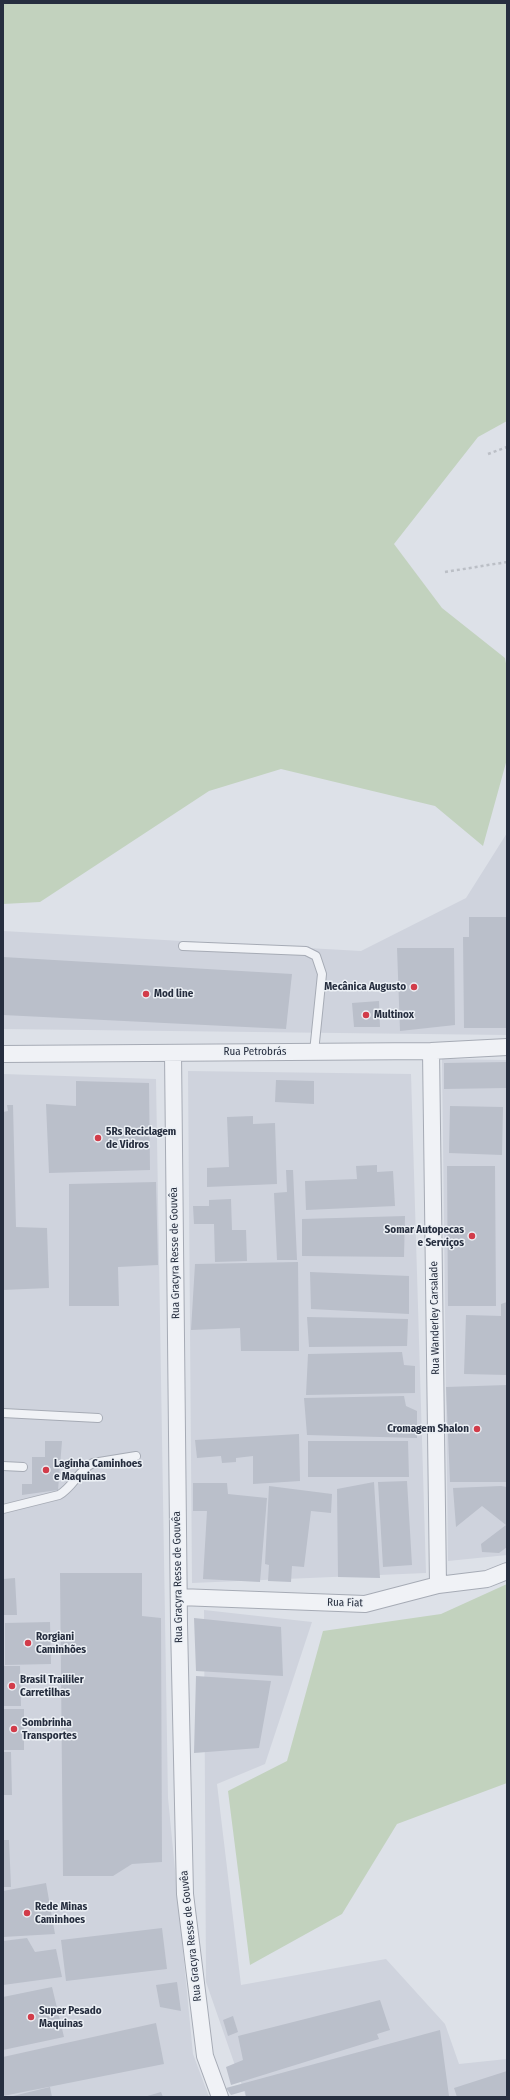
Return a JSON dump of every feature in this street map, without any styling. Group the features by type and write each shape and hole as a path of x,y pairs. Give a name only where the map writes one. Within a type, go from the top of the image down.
{"street":[{"name":"Rua Petrobrás","path":"3,1054 431,1051 507,1047"},
{"name":"Rua Wanderley Carsalade","path":"431,1051 438,1585"},
{"name":"Rua Gracyra Resse de Gouvêa","path":"173,1053 179,1597 185,1894 205,2056 220,2097"},
{"name":"Rua Fiat","path":"179,1597 365,1604 438,1585 487,1579 507,1571"}],"lane":[{"path":"183,946 306,951 316,956 322,974 314,1052"},
{"path":"3,1412 98,1418"},
{"path":"3,1509 59,1495 66,1491 88,1466 93,1463 136,1456"},
{"path":"3,1466 23,1467"}],"path":[{"path":"488,454 507,447"},
{"path":"445,572 507,562"}],"shaded area":[{"path":"507,833 507,1035 3,1029 3,931 361,951 466,898"},
{"path":"442,1059 507,1060 507,1555 448,1561"},
{"path":"188,1071 411,1074 426,1573 192,1583"},
{"path":"3,1074 156,1079 168,1798 193,2054 209,2097 3,2097"},
{"path":"204,1610 312,1622 265,1764 217,1784 241,1985 386,1959 445,2024 459,2064 507,2059 507,2097 246,2097 206,1982"}],"green space":[{"path":"3,3 507,3 507,421 478,437 394,544 442,608 505,658 507,669 507,759 483,846 435,806 281,769 209,791 40,902 3,904"},
{"path":"507,1584 507,1783 397,1824 342,1914 250,1965 228,1791 287,1761 323,1631 441,1614"}],"building":[{"path":"469,917 507,917 507,1028 464,1028 463,937 469,937"},
{"path":"397,948 454,948 455,1025 400,1031"},
{"name":"Mod line","path":"3,957 292,974 286,1029 3,1015"},
{"name":"Multinox","path":"379,1001 380,1027 354,1027 352,1003"},
{"path":"507,1062 507,1088 444,1089 444,1063"},
{"path":"276,1080 314,1081 314,1104 275,1102"},
{"name":"5Rs Reciclagem de Vidros","path":"76,1081 149,1083 150,1170 49,1173 46,1104 76,1106"},
{"path":"7,1105 13,1105 16,1227 47,1228 49,1288 3,1290 3,1112 8,1111"},
{"path":"450,1106 503,1107 502,1155 449,1153"},
{"path":"253,1116 253,1124 275,1123 277,1184 207,1187 207,1168 229,1167 227,1117"},
{"path":"377,1165 377,1172 393,1171 395,1206 306,1210 305,1181 357,1179 356,1166"},
{"name":"Somar Autopecas e Serviços","path":"447,1166 495,1166 496,1306 448,1306"},
{"path":"286,1170 293,1170 297,1260 277,1260 274,1193 287,1192"},
{"path":"156,1182 158,1265 118,1267 119,1306 69,1306 69,1184"},
{"path":"231,1199 232,1230 246,1230 247,1261 215,1262 214,1224 194,1224 193,1206 209,1206 209,1200"},
{"path":"405,1216 404,1257 302,1256 302,1219"},
{"path":"298,1262 299,1351 241,1351 240,1328 191,1330 195,1264"},
{"path":"310,1272 409,1276 409,1314 311,1309"},
{"path":"507,1302 507,1375 464,1374 466,1315 501,1316 501,1304"},
{"path":"307,1317 408,1319 407,1346 309,1347"},
{"path":"402,1352 404,1365 415,1366 415,1393 306,1395 308,1354"},
{"name":"Cromagem Shalon","path":"507,1385 506,1482 450,1482 446,1387"},
{"path":"404,1396 406,1406 417,1411 417,1438 307,1435 304,1398"},
{"path":"299,1434 300,1481 253,1484 253,1456 236,1458 236,1462 222,1463 221,1456 197,1458 195,1440"},
{"name":"Laginha Caminhoes e Maquinas","path":"45,1441 62,1441 58,1490 22,1495 22,1484 32,1484 32,1457 45,1457"},
{"path":"308,1441 408,1441 409,1477 308,1477"},
{"path":"407,1481 412,1565 383,1567 378,1482"},
{"path":"374,1482 380,1578 338,1577 337,1489"},
{"path":"193,1483 227,1483 228,1494 267,1498 260,1582 203,1579 207,1511 193,1511"},
{"path":"269,1486 332,1494 331,1513 311,1511 304,1567 292,1566 291,1582 268,1581 269,1565 265,1564"},
{"path":"507,1487 507,1547 499,1553 482,1552 481,1544 506,1525 482,1506 456,1527 453,1488"},
{"path":"60,1573 142,1573 142,1616 161,1618 162,1862 132,1864 113,1876 63,1876"},
{"path":"15,1578 17,1615 3,1615 3,1579"},
{"path":"194,1618 281,1627 283,1676 196,1671"},
{"name":"Rorgiani Caminhões","path":"50,1622 51,1664 5,1665 5,1623"},
{"name":"Brasil Traililer Carretilhas","path":"3,1666 20,1666 21,1706 3,1706"},
{"path":"196,1676 271,1681 259,1748 194,1753"},
{"name":"Sombrinha Transportes","path":"3,1709 24,1709 24,1750 3,1750"},
{"path":"3,1752 11,1752 12,1795 3,1795"},
{"path":"3,1840 9,1840 11,1887 3,1887"},
{"name":"Rede Minas Caminhoes","path":"46,1883 55,1934 3,1937 3,1891"},
{"path":"162,1928 167,1969 66,1981 61,1940"},
{"path":"27,1938 35,1952 56,1949 62,1977 3,1985 3,1941"},
{"path":"177,1982 181,2011 160,2007 156,1985"},
{"name":"Super Pesado Maquinas","path":"52,1987 64,2037 3,2050 3,1997"},
{"path":"380,2000 390,2030 377,2034 379,2039 231,2085 226,2067 243,2060 238,2036"},
{"path":"233,2016 238,2032 228,2036 223,2020"},
{"path":"156,2023 164,2064 3,2096 3,2057"},
{"path":"440,2030 449,2096 246,2097 245,2091 231,2095 226,2088"},
{"path":"507,2071 507,2097 457,2097 454,2088"},
{"path":"50,2087 52,2097 13,2097 13,2096"},
{"path":"161,2092 163,2097 144,2097"}],"place":[{"name":"Mecânica Augusto","path":"414,987"},
{"name":"Mod line","path":"146,994"},
{"name":"Multinox","path":"366,1015"},
{"name":"5Rs Reciclagem de Vidros","path":"98,1138"},
{"name":"Somar Autopecas e Serviços","path":"472,1236"},
{"name":"Cromagem Shalon","path":"477,1429"},
{"name":"Laginha Caminhoes e Maquinas","path":"46,1470"},
{"name":"Rorgiani Caminhões","path":"28,1643"},
{"name":"Brasil Traililer Carretilhas","path":"12,1686"},
{"name":"Sombrinha Transportes","path":"14,1729"},
{"name":"Rede Minas Caminhoes","path":"27,1913"},
{"name":"Super Pesado Maquinas","path":"31,2017"}]}
